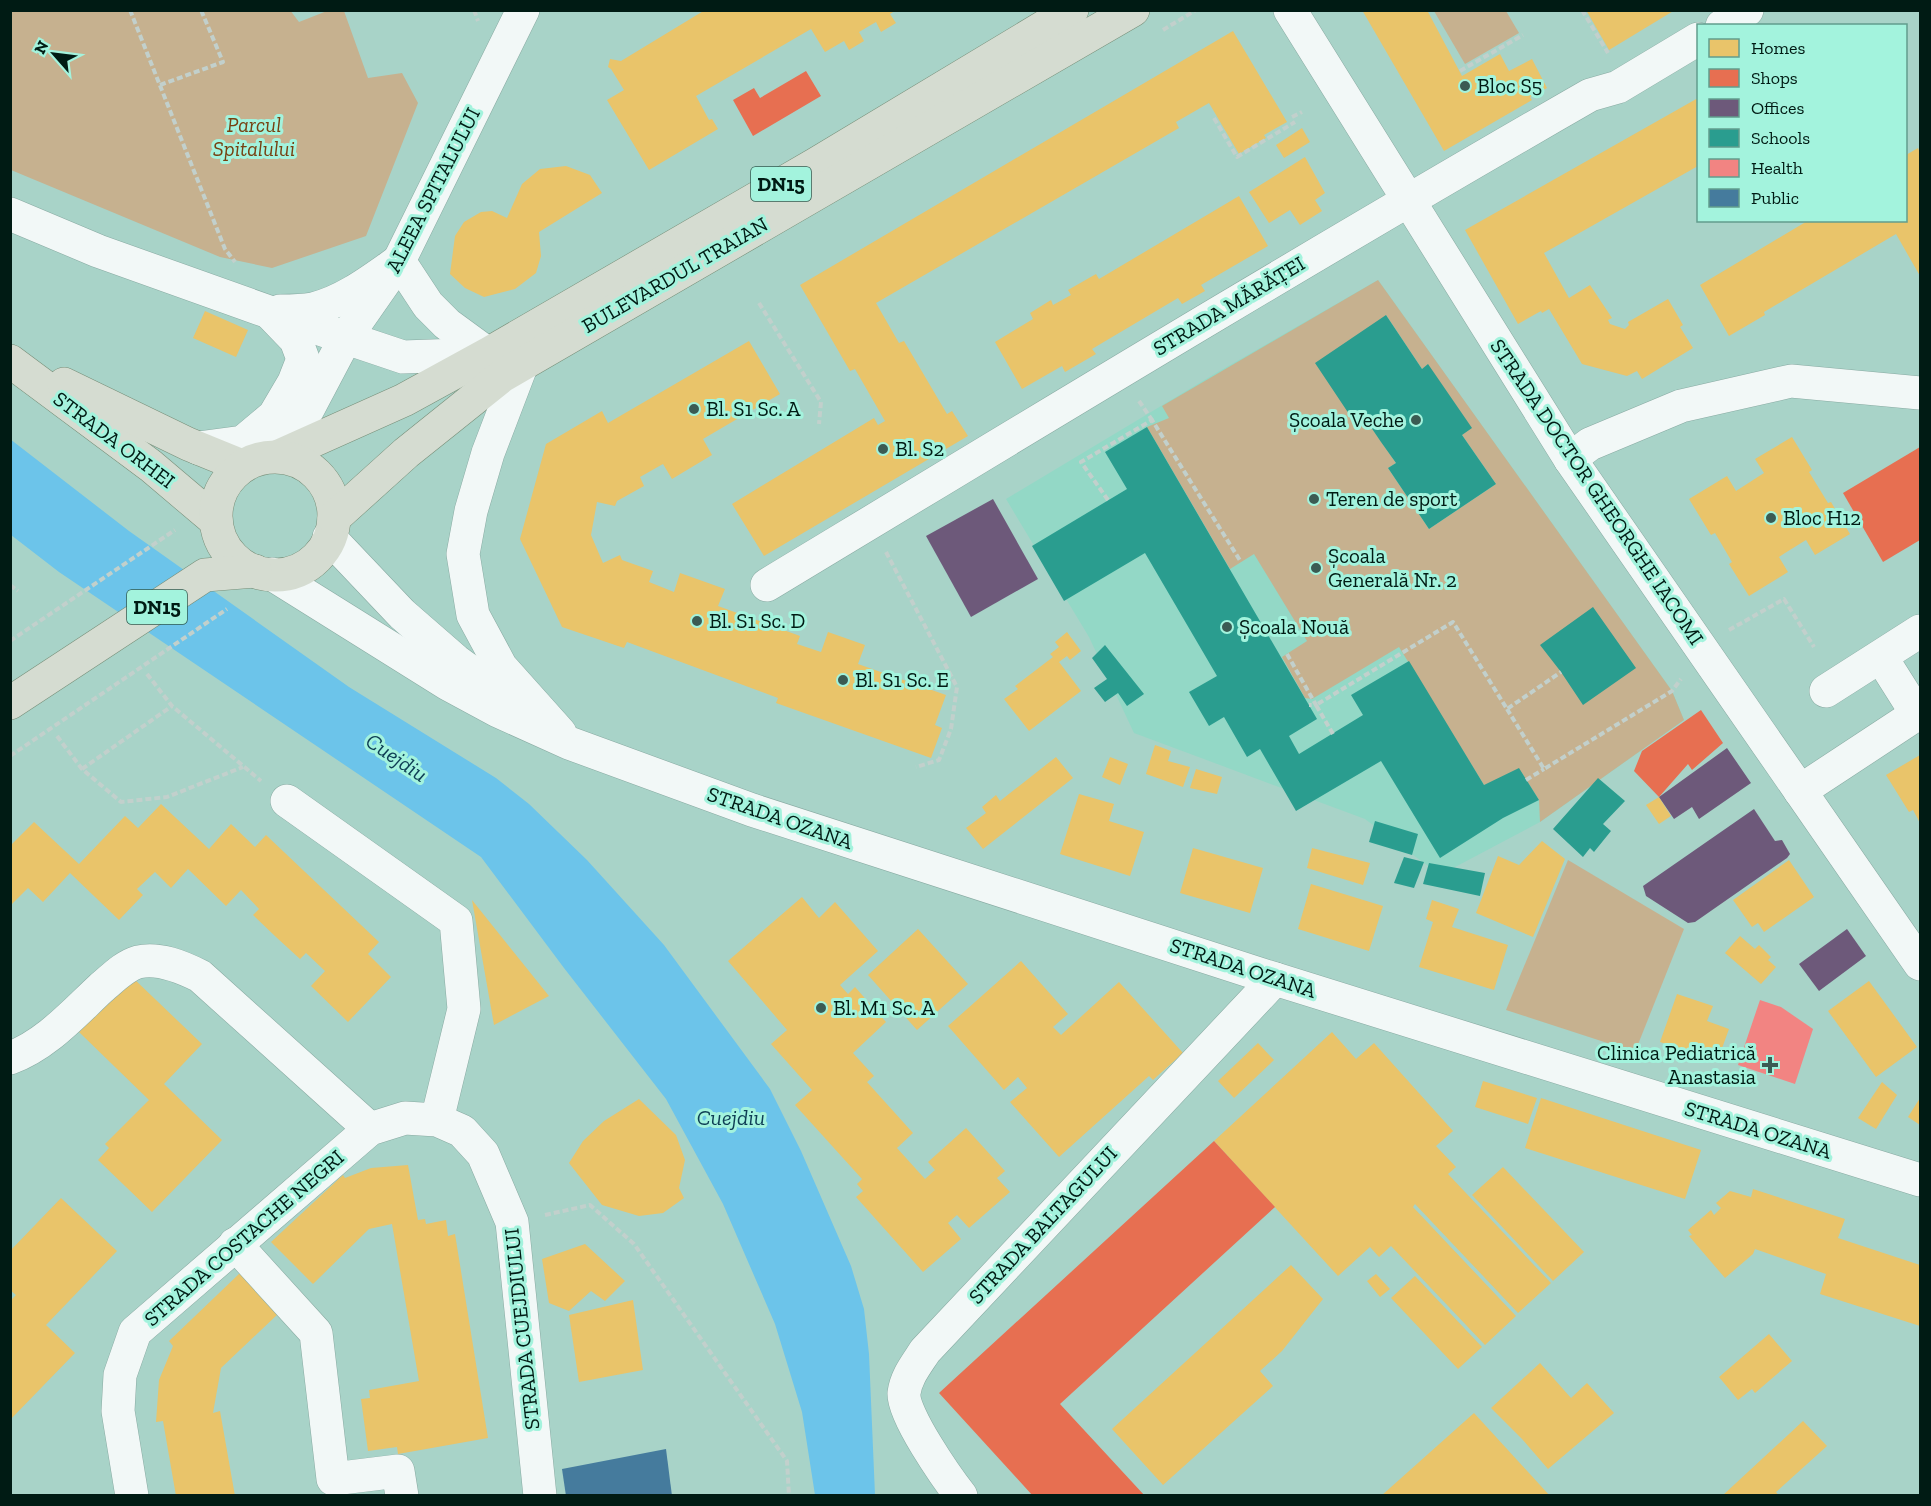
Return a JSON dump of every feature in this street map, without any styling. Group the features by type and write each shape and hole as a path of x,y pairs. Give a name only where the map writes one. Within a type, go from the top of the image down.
{"main road":[{"name":"BULEVARDUL TRAIAN","path":"279,456 404,400 488,354 816,164 1072,10"},
{"name":"BULEVARDUL TRAIAN","path":"332,528 406,453 502,375 1133,10"},
{"name":"STRADA ORHEI","path":"10,360 198,448 242,466"},
{"name":"STRADA ORHEI","path":"10,360 151,466 218,528"},
{"name":"DN15","path":"205,574 218,528 217,506 222,490 230,477 242,466 267,457 279,456"},
{"path":"279,456 301,462 319,476 330,496 332,528"},
{"path":"218,528 228,551 240,563 263,573"},
{"name":"DN15","path":"10,703 205,574 293,571 313,561 322,550 332,528"}],"street":[{"name":"ALEEA SPITALULUI","path":"279,456 308,409 346,337 399,261 523,10"},
{"name":"STRADA DOCTOR GHEORGHE IACOMI","path":"1290,10 1570,459 1920,964"},
{"path":"1725,24 1747,10"},
{"name":"STRADA MĂRĂȚEI","path":"766,585 1408,199 1590,95 1618,87 1697,40"},
{"path":"10,214 98,251 403,357 488,354"},
{"path":"269,312 311,309 339,300 365,286 399,261 428,305 447,324 488,354"},
{"path":"198,448 243,442 274,416 294,382 303,359 296,340 269,312"},
{"path":"522,364 488,453 471,511 463,554 473,615 501,667 569,743"},
{"path":"1570,459 1590,444 1682,406 1791,381 1920,393"},
{"name":"STRADA OZANA","path":"332,528 402,614 456,661 569,743"},
{"name":"STRADA OZANA","path":"263,573 448,684 498,711 569,743 752,810 1275,979 1920,1180"},
{"path":"1826,691 1920,631"},
{"path":"1800,791 1919,713 1881,657"},
{"path":"287,801 456,921 464,1009 437,1120"},
{"path":"10,1058 26,1052 52,1034 119,972 139,962 172,963 200,975 370,1129"},
{"name":"STRADA BALTAGULUI","path":"961,1496 945,1474 912,1418 903,1396 908,1377 925,1351 1275,979"},
{"name":"STRADA CUEJDIULUI","path":"370,1129 405,1118 437,1120 462,1131 483,1154 512,1222 540,1496"},
{"name":"STRADA COSTACHE NEGRI","path":"132,1496 118,1411 120,1375 135,1332 370,1129"},
{"path":"235,1244 316,1333 333,1479 398,1471 402,1496"}],"path":[{"path":"130,10 225,249 238,267"},
{"path":"160,86 223,62 201,10"},
{"path":"1582,10 1609,54"},
{"path":"1460,71 1523,35"},
{"path":"1214,118 1237,157 1294,120 1302,112"},
{"path":"759,303 821,402 819,424"},
{"path":"1147,415 1241,562"},
{"path":"1108,500 1081,462 1152,420"},
{"path":"871,522 957,687 951,729 939,760 916,767"},
{"path":"10,585 18,591"},
{"path":"1724,633 1784,599 1814,646"},
{"path":"10,756 217,615"},
{"path":"1309,705 1316,705 1453,622 1544,769"},
{"path":"1287,654 1333,734"},
{"path":"1507,709 1561,672"},
{"path":"1526,780 1672,691 1684,673"},
{"path":"147,674 172,706 243,767 287,801"},
{"path":"82,769 172,706"},
{"path":"57,736 82,769 121,802 167,797 243,767"},
{"path":"512,1222 590,1205 634,1245 787,1461 789,1496"}],"shaded area":[{"name":"Școala Generală Nr. 2","path":"1378,280 1672,691 1684,720 1540,822 1440,875 1365,819 1134,733 1089,637 1006,499 1211,376"}],"green space":[{"name":"Parcul Spitalului","path":"290,10 299,22 327,11 344,11 368,78 402,73 418,103 366,236 272,268 220,257 11,170 11,11"},
{"path":"1434,11 1506,11 1519,33 1465,64"},
{"path":"1378,280 1672,691 1684,720 1540,822 1539,800 1522,773 1484,785 1399,647 1312,699 1305,698 1282,657 1307,641 1254,554 1230,569 1147,427 1169,418 1162,406","holes":["1386,315 1422,369 1428,365 1462,435 1496,484 1429,529 1388,468 1396,463 1364,417"]},
{"path":"1568,860 1684,929 1635,1052 1506,1010"}],"water":[{"name":"Cuejdiu","path":"10,439 129,531 349,687 496,778 529,804 587,860 664,945 770,1089 801,1151 851,1266 864,1309 869,1354 875,1495 815,1495 802,1412 775,1324 723,1204 666,1099 481,857 59,572 11,535"}],"building: Homes":[{"path":"705,10 896,10 890,14 896,23 881,32 876,22 859,32 864,41 849,50 844,41 825,52 811,29 696,96 709,120 712,119 718,129 649,170 607,100 624,90 608,67 610,59 621,61"},
{"name":"Bloc S5","path":"1362,10 1427,10 1462,76 1500,54 1509,71 1532,59 1547,88 1530,97 1532,100 1444,151"},
{"path":"1586,10 1675,10 1609,50"},
{"path":"1233,31 1287,122 1264,135 1266,138 1239,154 1209,103 1176,122 1179,128 876,303 899,343 904,341 947,414 952,411 968,436 764,556 732,504 874,418 878,425 885,421 855,369 850,371 800,285"},
{"path":"1697,99 1697,167 1544,253 1569,298 1590,285 1612,318 1608,320 1610,324 1625,329 1629,325 1628,322 1668,299 1683,325 1680,327 1693,348 1642,379 1637,371 1627,376 1582,364 1549,309 1518,324 1465,230"},
{"path":"1302,128 1310,142 1284,158 1276,145"},
{"path":"1918,148 1920,153 1920,276 1896,234 1764,312 1765,315 1729,336 1700,285 1806,222 1907,222 1907,154"},
{"path":"1305,157 1325,193 1315,200 1322,211 1300,225 1290,210 1269,223 1249,192"},
{"path":"566,166 590,175 602,193 539,232 541,256 536,273 515,289 484,297 465,288 450,274 455,236 464,222 481,212 492,211 507,218 522,184 540,169"},
{"path":"1239,196 1268,246 1201,285 1205,291 1182,304 1178,298 1092,349 1096,354 1065,372 1062,366 1022,389 995,342 1033,319 1030,313 1051,300 1053,305 1071,295 1068,290 1096,274 1099,279"},
{"path":"205,311 248,330 236,357 193,338"},
{"path":"749,341 780,394 703,439 712,455 672,479 663,464 640,477 644,486 617,501 615,506 597,502 591,535 603,563 620,555 622,560 653,571 649,582 674,592 680,573 725,589 718,606 800,636 797,644 821,652 828,632 865,645 858,664 946,695 935,725 942,728 931,758 776,703 778,698 627,642 624,648 562,627 520,539 546,444 602,411 608,423"},
{"name":"Bloc H12","path":"1792,437 1812,470 1809,472 1828,503 1831,502 1850,534 1815,555 1806,540 1779,557 1788,572 1749,596 1729,564 1732,562 1715,533 1711,535 1689,499 1727,476 1736,491 1764,473 1755,459"},
{"path":"1067,632 1081,651 1070,660 1067,656 1059,662 1081,691 1029,731 1004,699 1018,689 1015,686 1053,657 1050,654 1059,647 1055,642"},
{"path":"1155,745 1171,751 1168,761 1190,767 1183,787 1146,774"},
{"path":"1920,755 1920,823 1913,810 1909,812 1886,775"},
{"path":"1056,757 1073,778 983,849 966,828 986,813 982,807 996,795 1000,801"},
{"path":"1110,757 1128,764 1120,785 1102,777"},
{"path":"1196,769 1222,777 1217,794 1190,788"},
{"path":"1079,794 1114,804 1109,821 1144,832 1130,876 1060,854"},
{"path":"1659,797 1671,816 1659,824 1646,805"},
{"path":"161,804 209,849 231,824 255,847 266,835 379,942 368,954 391,977 348,1022 311,986 325,971 306,953 300,959 253,915 259,909 241,890 226,906 188,869 171,888 155,872 137,889 143,895 119,920 70,873 43,902 28,888 10,906 10,846 34,822 79,864 125,816 138,828"},
{"path":"1542,841 1565,859 1533,937 1476,913 1498,856 1519,865"},
{"path":"1193,848 1263,868 1250,913 1180,893"},
{"path":"1312,848 1370,863 1363,885 1307,868"},
{"path":"1789,860 1814,897 1764,932 1758,923 1752,927 1733,900"},
{"path":"1311,884 1383,906 1369,951 1298,929"},
{"path":"802,897 819,918 835,902 878,951 840,985 848,994 855,987 886,1022 853,1053 874,1076 867,1082 913,1133 897,1148 925,1179 935,1170 928,1162 966,1128 1005,1171 997,1178 1010,1192 969,1228 957,1215 948,1223 961,1239 923,1272 856,1197 863,1191 857,1184 862,1179 795,1105 812,1090 771,1044 787,1030 728,961"},
{"path":"472,900 549,996 494,1025"},
{"path":"1432,900 1459,909 1452,927 1508,945 1494,990 1419,967 1433,922 1426,919"},
{"path":"918,929 968,984 917,1030 868,975"},
{"path":"1740,936 1755,949 1759,945 1771,957 1768,960 1776,967 1761,984 1725,953"},
{"path":"1021,961 1068,1014 1053,1027 1061,1035 1119,982 1183,1053 1153,1080 1149,1076 1059,1157 1010,1102 1027,1088 1018,1077 1004,1090 948,1026"},
{"path":"132,977 202,1044 164,1084 222,1140 152,1212 98,1160 109,1148 105,1144 149,1100 79,1032"},
{"path":"1869,981 1917,1047 1876,1077 1828,1011"},
{"path":"1677,994 1713,1006 1707,1021 1729,1029 1717,1062 1660,1042"},
{"path":"1332,1032 1356,1059 1374,1043 1453,1131 1436,1146 1456,1167 1448,1174 1551,1283 1518,1313 1415,1204 1413,1207 1516,1316 1485,1345 1391,1246 1379,1257 1370,1247 1338,1276 1214,1141"},
{"path":"1258,1043 1274,1060 1234,1098 1218,1081"},
{"path":"1483,1081 1537,1098 1528,1124 1475,1107"},
{"path":"1882,1082 1897,1095 1876,1129 1858,1118"},
{"path":"1541,1098 1701,1150 1685,1199 1525,1148"},
{"path":"1920,1098 1920,1125 1908,1117"},
{"path":"639,1099 676,1135 685,1160 679,1188 684,1198 663,1213 639,1216 602,1205 569,1163 583,1141 604,1121"},
{"path":"408,1165 418,1220 425,1219 426,1224 446,1220 448,1236 455,1234 488,1438 398,1454 397,1447 368,1451 361,1399 370,1398 369,1390 419,1381 392,1224 369,1229 313,1284 271,1242 343,1175 345,1178 371,1168"},
{"path":"1503,1167 1584,1252 1553,1281 1472,1195"},
{"path":"1753,1189 1845,1219 1838,1238 1920,1265 1920,1326 1820,1294 1826,1274 1755,1249 1753,1254 1725,1278 1689,1236 1692,1235 1688,1230 1711,1210 1714,1215 1721,1208 1716,1203 1730,1191 1751,1197"},
{"path":"61,1198 117,1251 46,1325 75,1353 10,1420 10,1301 16,1295 10,1290 10,1251"},
{"path":"585,1244 625,1281 605,1301 591,1291 569,1311 549,1303 542,1259"},
{"path":"1291,1265 1323,1299 1282,1351 1260,1371 1273,1386 1163,1485 1112,1429"},
{"path":"240,1273 278,1314 221,1368 213,1413 220,1411 235,1496 176,1496 163,1421 156,1422 159,1380 173,1346 169,1341"},
{"path":"1376,1274 1390,1289 1380,1297 1367,1281"},
{"path":"1415,1276 1482,1347 1458,1369 1391,1298"},
{"path":"633,1300 643,1370 579,1382 569,1315"},
{"path":"1769,1334 1792,1361 1755,1393 1752,1389 1738,1400 1719,1377"},
{"path":"1540,1363 1571,1398 1587,1383 1614,1413 1548,1469 1491,1408"},
{"path":"1474,1413 1550,1496 1381,1496"},
{"path":"1803,1421 1827,1446 1776,1492 1779,1496 1722,1496"}],"building: Shops":[{"path":"806,71 821,96 753,136 733,100 754,88 760,98"},
{"path":"1920,447 1920,540 1883,562 1843,493"},
{"path":"1701,710 1723,743 1692,770 1688,764 1659,797 1634,771 1642,751"},
{"path":"1214,1141 1275,1207 1060,1404 1145,1496 1033,1496 939,1393"}],"building: Offices":[{"path":"993,499 1038,579 971,617 926,536"},
{"path":"1727,748 1751,783 1699,819 1692,807 1674,819 1659,797"},
{"path":"1754,809 1775,841 1782,840 1790,854 1787,858 1695,922 1688,923 1646,896 1643,886"},
{"path":"1847,929 1866,956 1819,991 1799,964"}],"building: Schools":[{"name":"Școala Veche","path":"1386,315 1422,369 1428,364 1472,428 1462,435 1496,484 1429,529 1388,468 1396,463 1364,417 1355,423 1315,363"},
{"name":"Școala Nouă","path":"1147,427 1317,719 1289,736 1299,754 1363,715 1351,695 1409,661 1484,785 1519,768 1539,800 1503,818 1440,858 1381,761 1296,811 1260,749 1247,757 1224,717 1209,726 1189,692 1217,676 1145,553 1064,601 1032,546 1127,489 1105,452"},
{"path":"1593,607 1636,668 1583,705 1540,645"},
{"path":"1105,645 1144,694 1127,706 1118,693 1105,702 1094,688 1107,679 1092,658"},
{"path":"1598,778 1625,801 1603,824 1611,831 1594,852 1590,848 1583,857 1553,829"},
{"path":"1375,821 1418,834 1412,855 1369,842"},
{"path":"1404,857 1424,862 1414,888 1394,883"},
{"path":"1429,863 1485,873 1480,896 1423,884"}],"building: Health":[{"path":"1760,1000 1781,1007 1813,1029 1795,1084 1738,1065"}],"building: Public":[{"path":"666,1449 672,1496 566,1496 562,1469"}],"place":[{"name":"Bloc S5","path":"1465,86"},
{"name":"Bl. S1 Sc. A","path":"694,409"},
{"name":"Școala Veche","path":"1416,420"},
{"name":"Bl. S2","path":"883,449"},
{"name":"Teren de sport","path":"1314,499"},
{"name":"Bloc H12","path":"1771,518"},
{"name":"Școala Generală Nr. 2","path":"1316,568"},
{"name":"Bl. S1 Sc. D","path":"697,621"},
{"name":"Școala Nouă","path":"1227,627"},
{"name":"Bl. S1 Sc. E","path":"843,680"},
{"name":"Bl. M1 Sc. A","path":"821,1008"},
{"name":"Clinica Pediatrică Anastasia","path":"1770,1065"}]}
